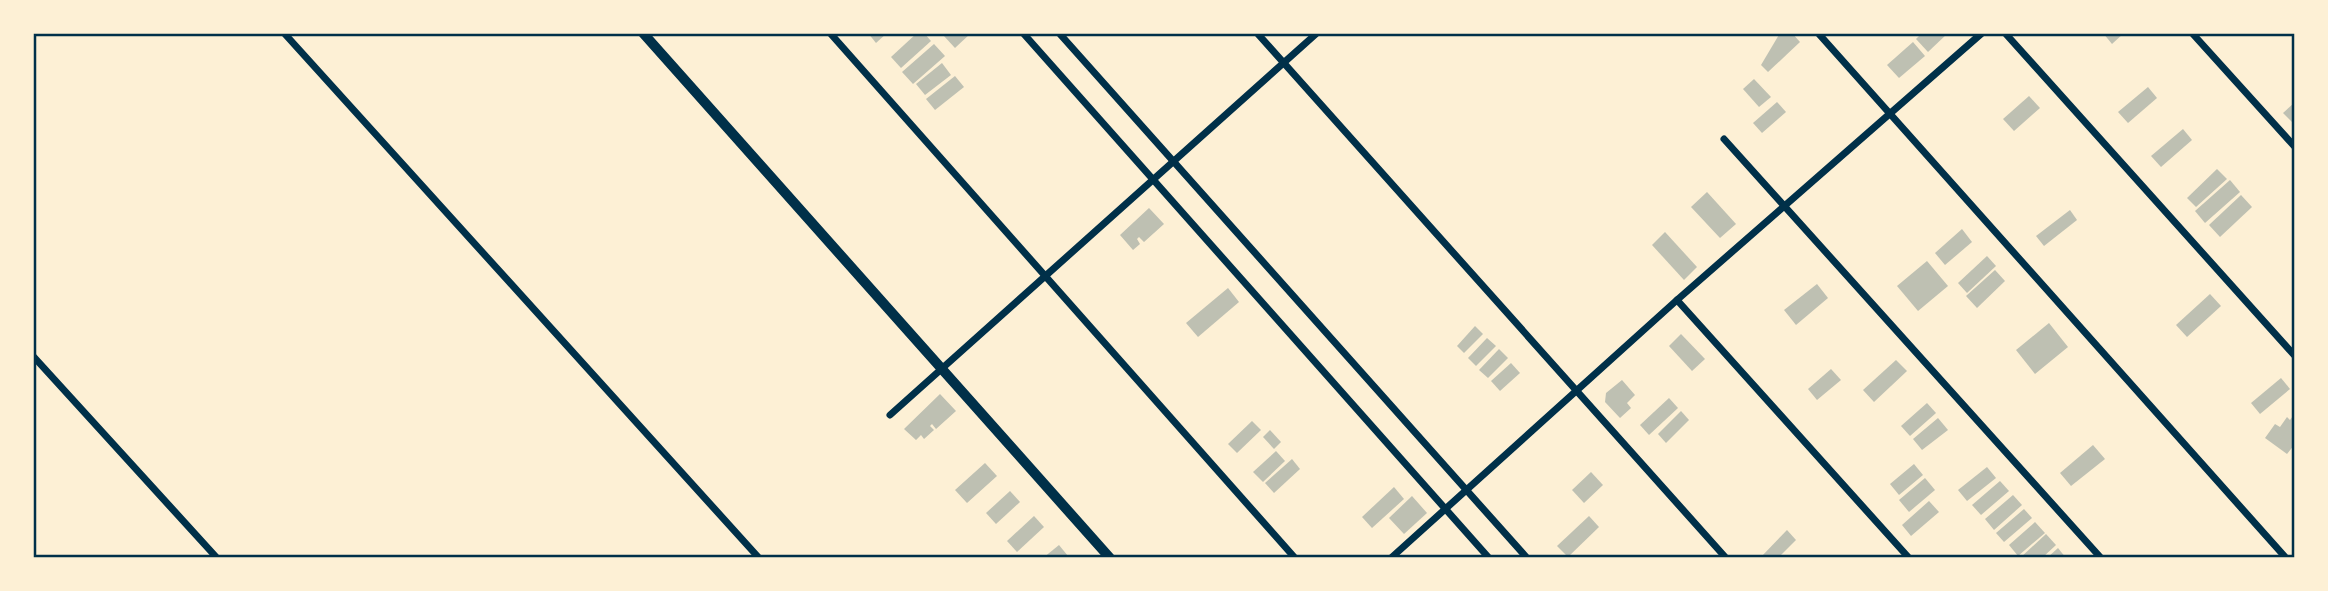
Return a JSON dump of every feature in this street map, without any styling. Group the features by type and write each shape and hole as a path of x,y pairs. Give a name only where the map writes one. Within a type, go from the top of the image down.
{"street":[{"path":"284,33 760,558"},
{"path":"643,33 1110,558"},
{"path":"830,33 1295,558"},
{"path":"1023,33 1489,558"},
{"path":"1059,33 1527,558"},
{"path":"1257,33 1726,558"},
{"path":"890,415 1317,33"},
{"path":"1818,33 2287,558"},
{"path":"1391,558 1677,300 1982,33"},
{"path":"2005,33 2295,356"},
{"path":"2192,33 2295,148"},
{"path":"1724,139 2101,558"},
{"path":"1677,300 1909,558"},
{"path":"33,356 217,558"}],"building":[{"path":"868,33 887,33 876,43"},
{"path":"917,33 924,33 931,41 901,68 891,57"},
{"path":"971,33 955,48 943,35"},
{"path":"1780,33 1792,33 1800,42 1768,72 1761,65"},
{"path":"1922,33 1948,33 1928,52 1916,39"},
{"path":"2103,33 2124,33 2112,44"},
{"path":"1913,42 1925,56 1899,78 1887,65"},
{"path":"934,44 945,56 913,84 902,72"},
{"path":"942,63 951,75 925,95 916,84"},
{"path":"955,76 964,87 935,110 926,99"},
{"path":"1754,79 1771,97 1759,107 1743,89"},
{"path":"2148,87 2157,98 2128,123 2118,112"},
{"path":"2029,96 2040,108 2014,131 2003,119"},
{"path":"1777,102 1786,112 1762,133 1753,123"},
{"path":"2295,102 2295,122 2293,123 2283,113"},
{"path":"2183,129 2192,140 2161,167 2151,156"},
{"path":"2217,169 2227,179 2196,207 2187,198"},
{"path":"2230,180 2240,192 2205,223 2195,211"},
{"path":"1707,192 1736,224 1720,238 1691,207"},
{"path":"2241,195 2252,207 2220,237 2209,225"},
{"path":"1149,208 1164,224 1144,242 1139,237 1137,239 1140,244 1133,250 1120,235"},
{"path":"2070,210 2077,220 2044,246 2036,236"},
{"path":"1962,229 1972,242 1945,265 1935,253"},
{"path":"1665,232 1697,267 1684,280 1652,245"},
{"path":"1987,256 1996,266 1967,293 1958,283"},
{"path":"1927,261 1948,286 1918,311 1897,286"},
{"path":"1995,270 2005,281 1977,308 1966,296"},
{"path":"1817,284 1828,298 1796,325 1784,310"},
{"path":"1228,288 1239,302 1198,337 1186,323"},
{"path":"2210,294 2221,306 2187,337 2176,325"},
{"path":"2049,323 2068,347 2035,374 2016,350"},
{"path":"1475,326 1483,334 1464,353 1457,346"},
{"path":"1681,334 1705,359 1692,371 1669,346"},
{"path":"1487,338 1496,346 1476,366 1468,358"},
{"path":"1499,349 1508,358 1488,378 1479,370"},
{"path":"1896,360 1907,371 1874,402 1863,390"},
{"path":"1511,363 1520,373 1500,391 1491,381"},
{"path":"1831,369 1841,380 1817,400 1808,389"},
{"path":"2281,378 2290,389 2260,414 2251,403"},
{"path":"1622,380 1635,395 1627,403 1631,408 1620,418 1605,402 1606,393"},
{"path":"940,394 956,411 936,429 932,424 930,426 934,430 924,439 921,435 916,440 904,429"},
{"path":"1669,398 1678,408 1649,435 1640,425"},
{"path":"1927,403 1936,413 1910,436 1901,426"},
{"path":"1681,411 1689,420 1666,443 1658,434"},
{"path":"2295,413 2295,444 2287,454 2265,438 2275,424 2280,427 2287,417 2290,420"},
{"path":"1938,418 1948,430 1922,450 1913,439"},
{"path":"1252,421 1261,430 1237,453 1228,444"},
{"path":"1270,430 1281,442 1274,449 1263,437"},
{"path":"2093,445 2105,459 2071,486 2060,473"},
{"path":"1276,451 1285,461 1263,482 1253,472"},
{"path":"1292,459 1300,469 1274,493 1265,483"},
{"path":"985,463 997,476 967,503 955,490"},
{"path":"1914,464 1923,475 1899,495 1890,484"},
{"path":"1987,467 1996,478 1967,501 1958,490"},
{"path":"1591,472 1603,485 1584,503 1572,490"},
{"path":"1925,478 1935,490 1909,512 1899,500"},
{"path":"2000,481 2009,491 1981,515 1972,505"},
{"path":"1394,487 1404,499 1372,528 1362,517"},
{"path":"1010,491 1020,502 996,524 986,513"},
{"path":"2013,495 2022,505 1994,530 1985,519"},
{"path":"1412,496 1427,513 1404,534 1389,518"},
{"path":"1929,501 1939,512 1911,536 1902,525"},
{"path":"2024,509 2032,518 2004,542 1996,533"},
{"path":"1034,516 1044,527 1017,552 1007,541"},
{"path":"1589,516 1599,527 1568,557 1557,546"},
{"path":"2035,522 2045,533 2018,556 2009,545"},
{"path":"1787,530 1796,540 1778,558 1760,558"},
{"path":"2046,534 2056,545 2042,558 2020,558"},
{"path":"1059,545 1068,556 1043,558"},
{"path":"2058,548 2066,558 2047,558"}]}
